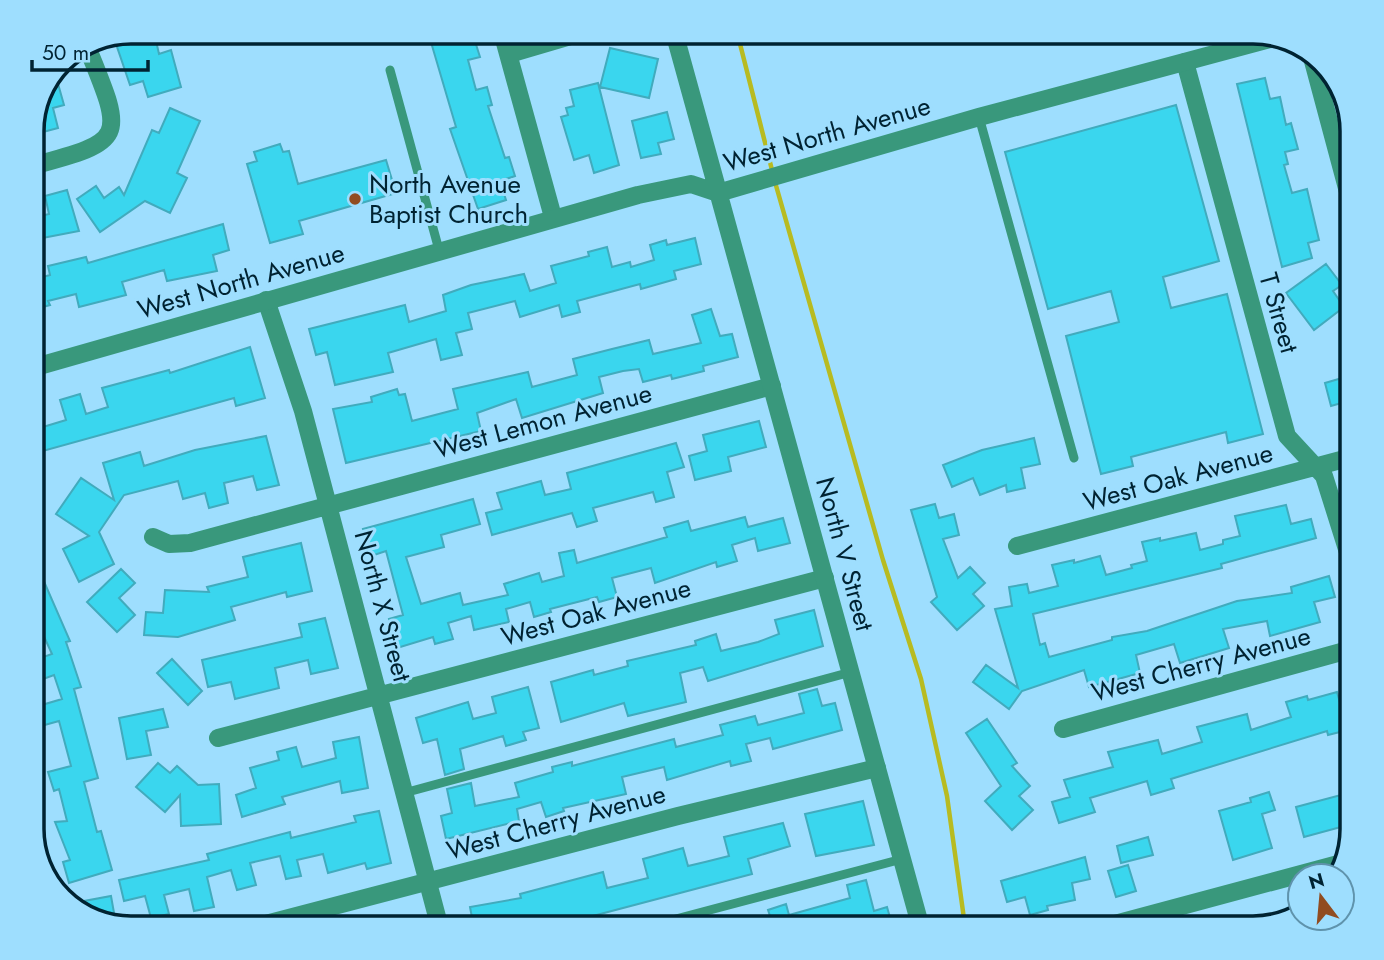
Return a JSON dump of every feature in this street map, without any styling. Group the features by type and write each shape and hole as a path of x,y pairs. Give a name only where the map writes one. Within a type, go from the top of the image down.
{"street":[{"path":"506,44 553,217"},
{"path":"509,54 541,44"},
{"name":"North V Street","path":"677,44 917,916"},
{"name":"West North Avenue","path":"44,365 553,217 691,184 718,193 979,117 1252,44"},
{"path":"44,163 82,153 102,143 113,128 104,87 90,54"},
{"name":"T Street","path":"1185,62 1287,436 1317,467 1332,491 1340,519"},
{"path":"1315,69 1340,160"},
{"name":"North X Street","path":"266,300 303,411 381,697 437,916"},
{"name":"West Lemon Avenue","path":"153,537 169,544 190,544 772,386"},
{"name":"West Oak Avenue","path":"1017,546 1340,461"},
{"name":"West Oak Avenue","path":"218,738 825,579"},
{"name":"West Cherry Avenue","path":"1063,729 1340,653"},
{"name":"West Cherry Avenue","path":"301,916 678,816 877,768"},
{"path":"1148,916 1286,878"}],"lane":[{"path":"390,70 439,250"},
{"path":"979,117 1074,458"},
{"path":"404,793 850,672"},
{"path":"690,916 902,859"}],"building":[{"path":"157,44 159,54 171,50 181,87 148,97 143,81 130,85 116,45"},
{"path":"432,44 476,44 480,57 468,60 476,90 487,87 492,105 488,106 505,158 509,157 515,176 500,181 506,200 478,209 450,129 456,127"},
{"path":"610,48 658,59 649,98 600,87"},
{"path":"1265,78 1270,99 1280,97 1286,125 1291,123 1298,149 1285,152 1288,164 1284,165 1292,193 1307,189 1319,240 1308,243 1312,258 1282,267 1237,84"},
{"path":"58,83 64,105 53,108 58,128 44,132 45,114"},
{"path":"598,83 619,165 594,173 589,155 574,160 561,117 568,115 566,108 574,106 570,90"},
{"path":"1176,105 1219,261 1163,277 1171,308 1227,294 1263,434 1228,443 1226,432 1131,457 1133,466 1101,474 1066,336 1119,322 1111,291 1048,309 1005,152"},
{"path":"170,108 200,121 177,173 187,178 170,213 145,201 100,232 77,199 96,186 104,198 119,187 124,195 152,130 159,133"},
{"path":"667,112 674,139 658,143 661,154 641,158 632,121"},
{"path":"280,144 283,152 289,151 298,184 386,160 396,193 299,221 303,234 270,243 247,164 257,161 254,152"},
{"path":"67,190 79,231 44,238 44,215 49,214 45,196"},
{"path":"223,224 229,250 213,255 217,271 167,281 164,270 122,282 126,295 79,307 76,294 48,301 50,305 44,307 44,277 50,275 48,266 86,257 88,263"},
{"path":"695,238 701,264 674,271 676,279 641,289 640,284 577,301 580,312 562,317 559,305 520,317 515,301 468,313 472,329 456,333 462,355 441,360 436,339 388,353 393,372 335,385 327,352 316,355 309,329 405,305 409,322 446,311 443,295 471,285 524,274 530,291 556,283 551,266 589,256 588,252 607,247 612,267 630,262 631,267 654,260 650,245 666,240 667,245"},
{"path":"1326,264 1340,282 1340,286 1333,291 1340,301 1340,310 1314,330 1286,293"},
{"path":"711,309 720,336 732,334 738,357 703,366 704,371 672,379 671,375 643,382 639,369 599,377 603,393 522,418 516,399 477,413 481,431 346,463 333,409 372,402 371,397 397,389 399,395 405,394 412,421 458,409 453,389 528,372 532,387 577,375 573,359 649,340 653,354 701,343 692,315"},
{"path":"250,347 265,398 236,406 234,398 44,451 44,427 66,420 60,400 80,394 86,414 108,407 102,388 169,370 170,373"},
{"path":"1340,379 1340,403 1331,406 1325,383"},
{"path":"759,421 766,447 728,457 731,471 695,480 689,456 707,451 703,435"},
{"path":"266,436 279,485 257,490 253,476 224,483 228,503 209,508 205,493 183,499 178,481 124,495 99,532 114,564 79,582 63,549 89,536 56,514 81,478 114,500 103,463 140,452 144,466 195,450"},
{"path":"1034,438 1040,464 1021,468 1025,488 1007,492 1006,485 980,495 973,478 952,487 943,465 982,450"},
{"path":"676,443 684,467 667,472 674,497 656,502 653,492 593,508 597,521 577,527 572,513 492,535 486,513 502,509 497,493 541,481 545,495 571,489 567,473"},
{"path":"473,499 480,524 441,535 444,547 406,557 421,604 460,593 463,605 508,595 504,584 539,573 542,582 564,576 559,553 574,550 577,563 667,537 664,528 688,521 691,531 745,517 748,527 783,518 790,543 758,551 755,538 732,545 737,561 717,567 716,562 655,583 651,568 612,578 617,597 599,602 597,597 550,609 551,612 534,617 530,602 506,609 509,622 474,630 471,616 448,623 453,639 435,644 433,637 397,648 389,619 403,615 386,551 371,556 363,529"},
{"path":"935,504 939,518 954,514 959,535 943,539 958,578 970,567 985,583 973,594 984,606 957,630 931,602 937,597 911,510"},
{"path":"1286,505 1291,524 1311,519 1316,538 1221,564 1222,568 1033,614 1040,645 1045,643 1049,657 1112,640 1112,637 1147,631 1237,601 1292,593 1291,587 1329,576 1335,597 1314,602 1320,622 1270,636 1267,621 1223,629 1229,648 1180,663 1174,644 1136,655 1140,673 1089,687 1084,670 1022,691 1009,709 973,682 986,665 1018,688 995,609 1012,606 1009,587 1027,584 1029,593 1058,586 1052,565 1074,560 1074,563 1100,556 1106,575 1132,568 1131,565 1147,561 1142,542 1160,538 1160,541 1196,533 1200,550 1223,544 1223,540 1240,536 1235,516"},
{"path":"301,543 312,591 287,597 286,592 231,607 235,620 178,637 144,635 146,612 163,613 165,590 209,592 207,587 248,577 243,557"},
{"path":"121,569 135,583 119,598 135,615 117,632 87,602"},
{"path":"44,581 70,641 66,642 81,687 74,689 98,778 84,782 97,832 101,831 112,870 69,883 63,862 70,860 55,822 67,821 59,789 54,791 48,772 71,766 59,721 44,725 44,704 62,699 54,675 44,679 44,657 52,654 44,637"},
{"path":"814,610 823,646 708,681 703,667 680,673 686,702 628,716 624,703 561,722 551,682 593,670 594,675 628,666 627,661 696,645 695,641 716,634 721,651 758,642 779,634 775,620"},
{"path":"325,618 338,668 311,674 308,660 275,668 279,688 235,699 231,682 208,687 202,660 302,637 299,624"},
{"path":"172,659 202,691 188,705 157,673"},
{"path":"528,687 539,728 523,732 526,740 506,746 503,736 460,749 464,769 445,775 437,739 423,743 416,718 468,702 473,719 496,713 492,697"},
{"path":"817,689 822,706 835,703 842,730 773,749 770,738 746,744 751,761 731,766 730,761 667,780 664,767 622,777 626,794 563,808 564,811 546,817 541,802 517,809 519,821 446,839 441,816 452,813 447,789 471,783 475,806 519,797 515,783 553,772 552,767 572,762 572,766 674,739 676,747 723,735 720,725 755,716 758,725 804,713 799,694"},
{"path":"1337,692 1340,702 1340,732 1328,735 1327,731 1171,779 1174,788 1151,795 1147,781 1090,798 1095,812 1059,823 1052,802 1070,797 1064,780 1113,767 1108,752 1158,740 1162,754 1202,742 1197,727 1247,714 1251,730 1291,717 1286,702 1307,696 1308,700"},
{"path":"163,709 168,727 146,731 151,755 127,759 119,718"},
{"path":"987,719 1017,763 1012,766 1030,786 1019,796 1033,810 1012,830 985,801 1001,786 966,733"},
{"path":"359,737 368,788 342,793 340,781 282,797 285,804 242,817 236,795 256,788 250,768 279,760 277,752 296,747 302,767 336,758 333,742"},
{"path":"158,763 170,773 177,766 198,785 219,784 221,824 181,826 180,795 165,812 136,787"},
{"path":"1269,792 1275,810 1262,814 1272,848 1233,860 1219,811 1251,802 1250,798"},
{"path":"1340,795 1340,827 1304,837 1296,807"},
{"path":"863,801 874,845 816,856 805,814"},
{"path":"379,811 391,863 367,869 365,863 328,873 323,854 297,860 301,876 286,879 280,856 250,863 256,885 237,890 231,870 207,877 214,907 194,911 189,889 164,895 169,914 160,916 150,916 145,896 124,901 119,880 209,860 207,854 290,832 291,838 356,822 354,816"},
{"path":"783,823 790,846 748,859 752,874 593,916 472,916 470,907 521,898 520,894 603,872 607,888 648,878 643,859 683,848 688,866 729,856 724,837"},
{"path":"1148,837 1153,855 1121,863 1117,846"},
{"path":"1085,857 1090,879 1072,883 1075,900 1047,906 1048,910 1030,915 1025,897 1007,902 1001,881"},
{"path":"1128,865 1136,891 1116,897 1108,871"},
{"path":"866,880 874,911 887,907 890,916 770,916 768,910 786,904 789,915 850,898 847,885"},
{"path":"111,896 114,915 103,912 82,901"}],"waterway":[{"path":"740,44 773,174"},
{"path":"775,182 883,560 921,679 947,796 964,916"}],"place":[{"name":"North Avenue Baptist Church","path":"355,199"}]}
